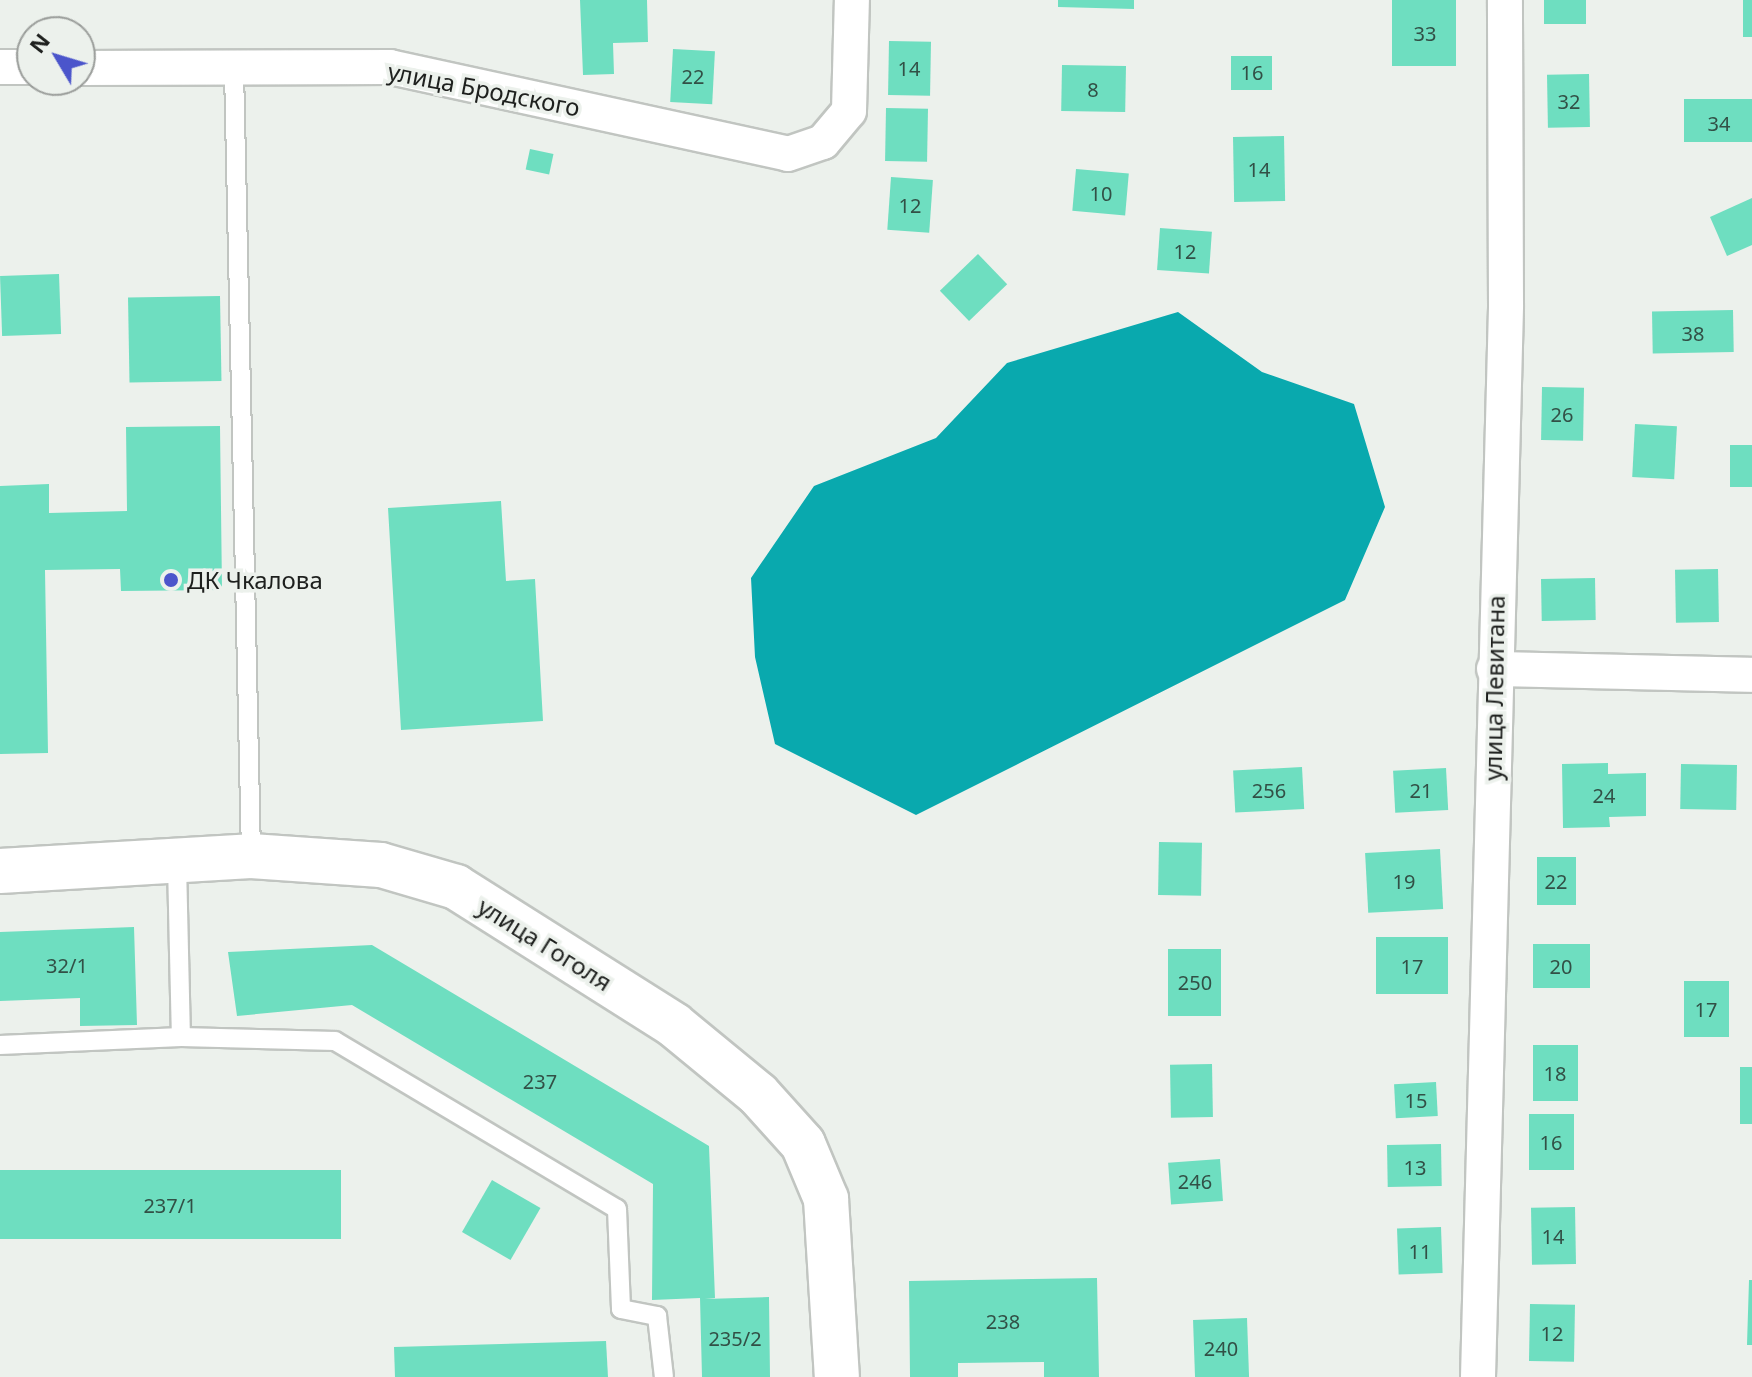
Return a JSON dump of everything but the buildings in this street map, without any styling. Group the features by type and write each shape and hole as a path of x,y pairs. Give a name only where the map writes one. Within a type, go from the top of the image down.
{"street":[{"name":"улица Бродского","path":"96,68 390,67 788,154 823,142 849,111 852,0"},
{"name":"улица Левитана","path":"1478,1377 1494,669 1506,305 1505,0"},
{"path":"1494,669 1752,675"},
{"name":"улица Гоголя","path":"0,871 177,864 251,856 381,865 456,887 674,1025 758,1094 803,1144 826,1199 837,1377"}],"lane":[{"path":"234,69 251,856"},
{"path":"177,864 181,1037"},
{"path":"0,1045 181,1037 335,1041 617,1209 621,1309 657,1316 664,1377"}],"water":[{"path":"1178,312 1262,372 1354,404 1385,507 1345,600 916,815 775,744 755,657 751,578 814,486 936,438 1007,363"}],"place":[{"name":"ДК Чкалова","path":"171,580"}]}
